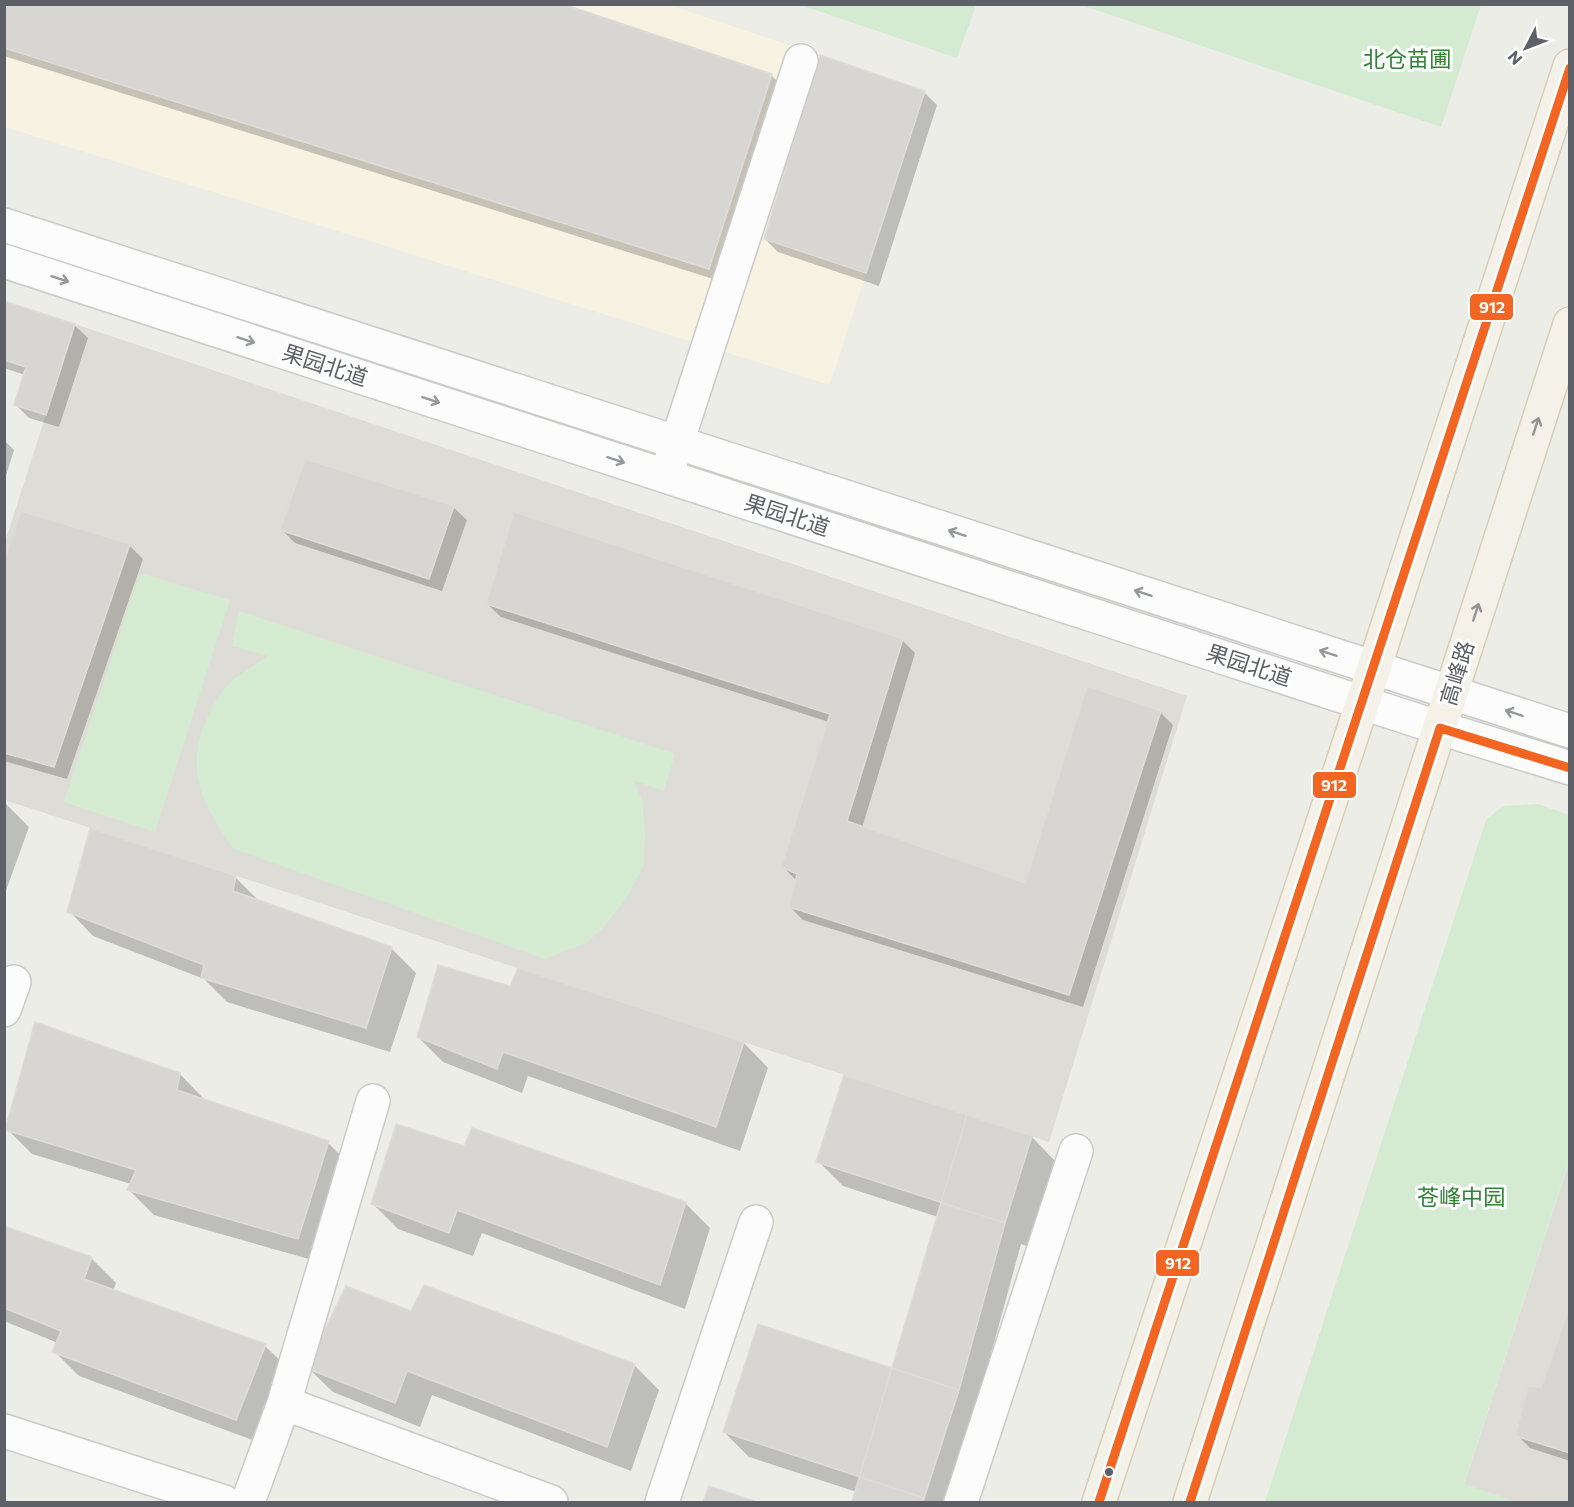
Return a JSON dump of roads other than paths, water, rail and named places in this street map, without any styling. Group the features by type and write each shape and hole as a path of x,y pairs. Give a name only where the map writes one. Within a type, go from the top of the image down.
{"main road":[{"path":"1099,1503 1363,702 1569,66"},
{"name":"高峰路","path":"1190,1503 1569,324"}],"street":[{"path":"666,476 801,61"},
{"name":"果园北道","path":"4,225 1569,731"},
{"name":"果园北道","path":"4,261 1569,768"},
{"path":"248,1503 284,1403 373,1101"},
{"path":"961,1503 1076,1151"},
{"path":"662,1503 756,1222"},
{"path":"284,1403 551,1503"},
{"path":"4,1431 224,1503"}],"park label":[{"name":"北仓苗圃","path":"1407,59"},
{"name":"苍峰中园","path":"1461,1197"}]}
